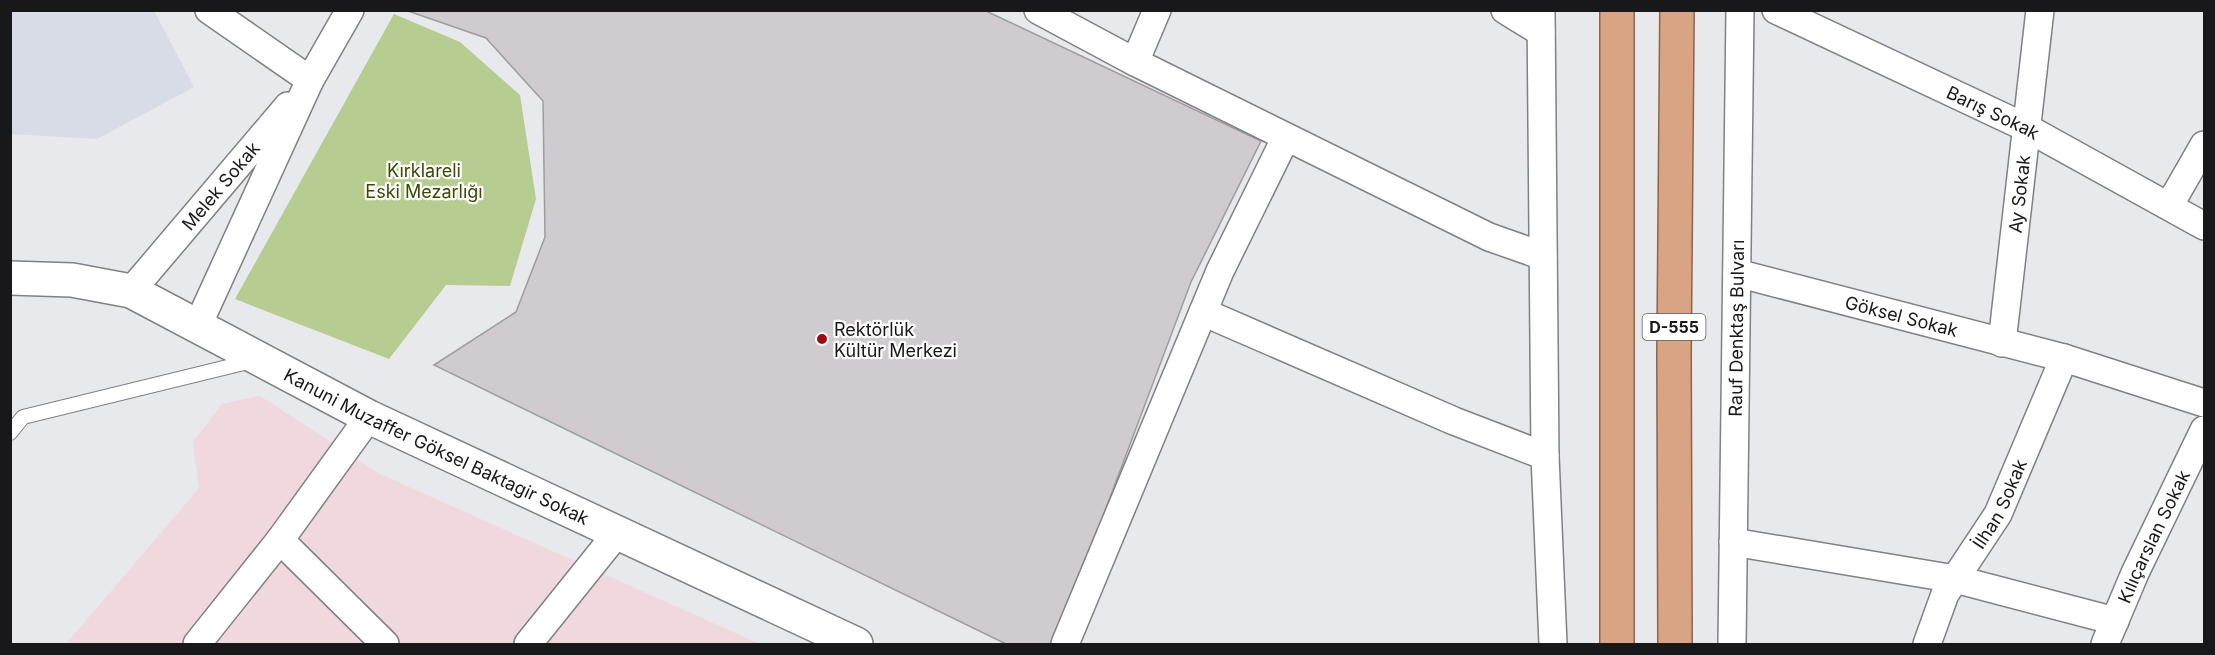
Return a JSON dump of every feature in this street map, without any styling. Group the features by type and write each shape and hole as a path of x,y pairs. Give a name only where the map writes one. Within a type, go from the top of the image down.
{"highway":[{"name":"D-555","path":"1617,10 1617,645"},
{"name":"D-555","path":"1675,645 1674,355 1677,10"}],"street":[{"path":"209,10 310,80"},
{"name":"Melek Sokak","path":"198,325 310,80 350,10"},
{"path":"1038,10 1136,62 1489,237 1543,256"},
{"path":"1136,62 1157,10"},
{"path":"1505,10 1541,21 1545,456 1553,645"},
{"name":"Rauf Denktaş Bulvarı","path":"1732,645 1740,10"},
{"name":"Barış Sokak","path":"1776,10 2026,128 2205,226"},
{"name":"Ay Sokak","path":"2002,343 2040,10"},
{"name":"Melek Sokak","path":"131,291 310,80"},
{"path":"1065,645 1220,271 1286,137"},
{"path":"2169,206 2205,145"},
{"name":"Göksel Sokak","path":"1737,273 2064,358 2205,403"},
{"name":"Kanuni Muzaffer Göksel Baktagir Sokak","path":"10,278 72,280 131,291 262,358 369,417 618,532 836,640"},
{"path":"1203,312 1454,421 1545,456"},
{"name":"İlhan Sokak","path":"1927,645 1945,594 1998,514 2064,358"},
{"path":"197,645 280,540 369,417"},
{"name":"Kılıçarslan Sokak","path":"2110,633 2135,573 2205,430"},
{"path":"528,645 618,532"},
{"path":"280,540 386,645"},
{"path":"1733,542 1955,579 2110,633"}],"lane":[{"path":"10,433 23,417 262,358"}],"shaded area":[{"path":"10,11 154,11 194,87 97,139 11,134"},
{"path":"260,396 380,474 760,644 66,644 199,488 193,442 222,404"}],"green space":[{"name":"Kırklareli Eski Mezarlığı","path":"394,14 460,42 520,95 536,199 510,286 446,285 389,359 235,299"}],"building":[{"name":"Rektörlük Kültür Merkezi","path":"405,10 984,10 1261,141 1191,282 1055,644 1006,644 434,365 516,312 545,237 543,101 486,38"}],"place":[{"name":"Rektörlük Kültür Merkezi","path":"822,339"}]}
